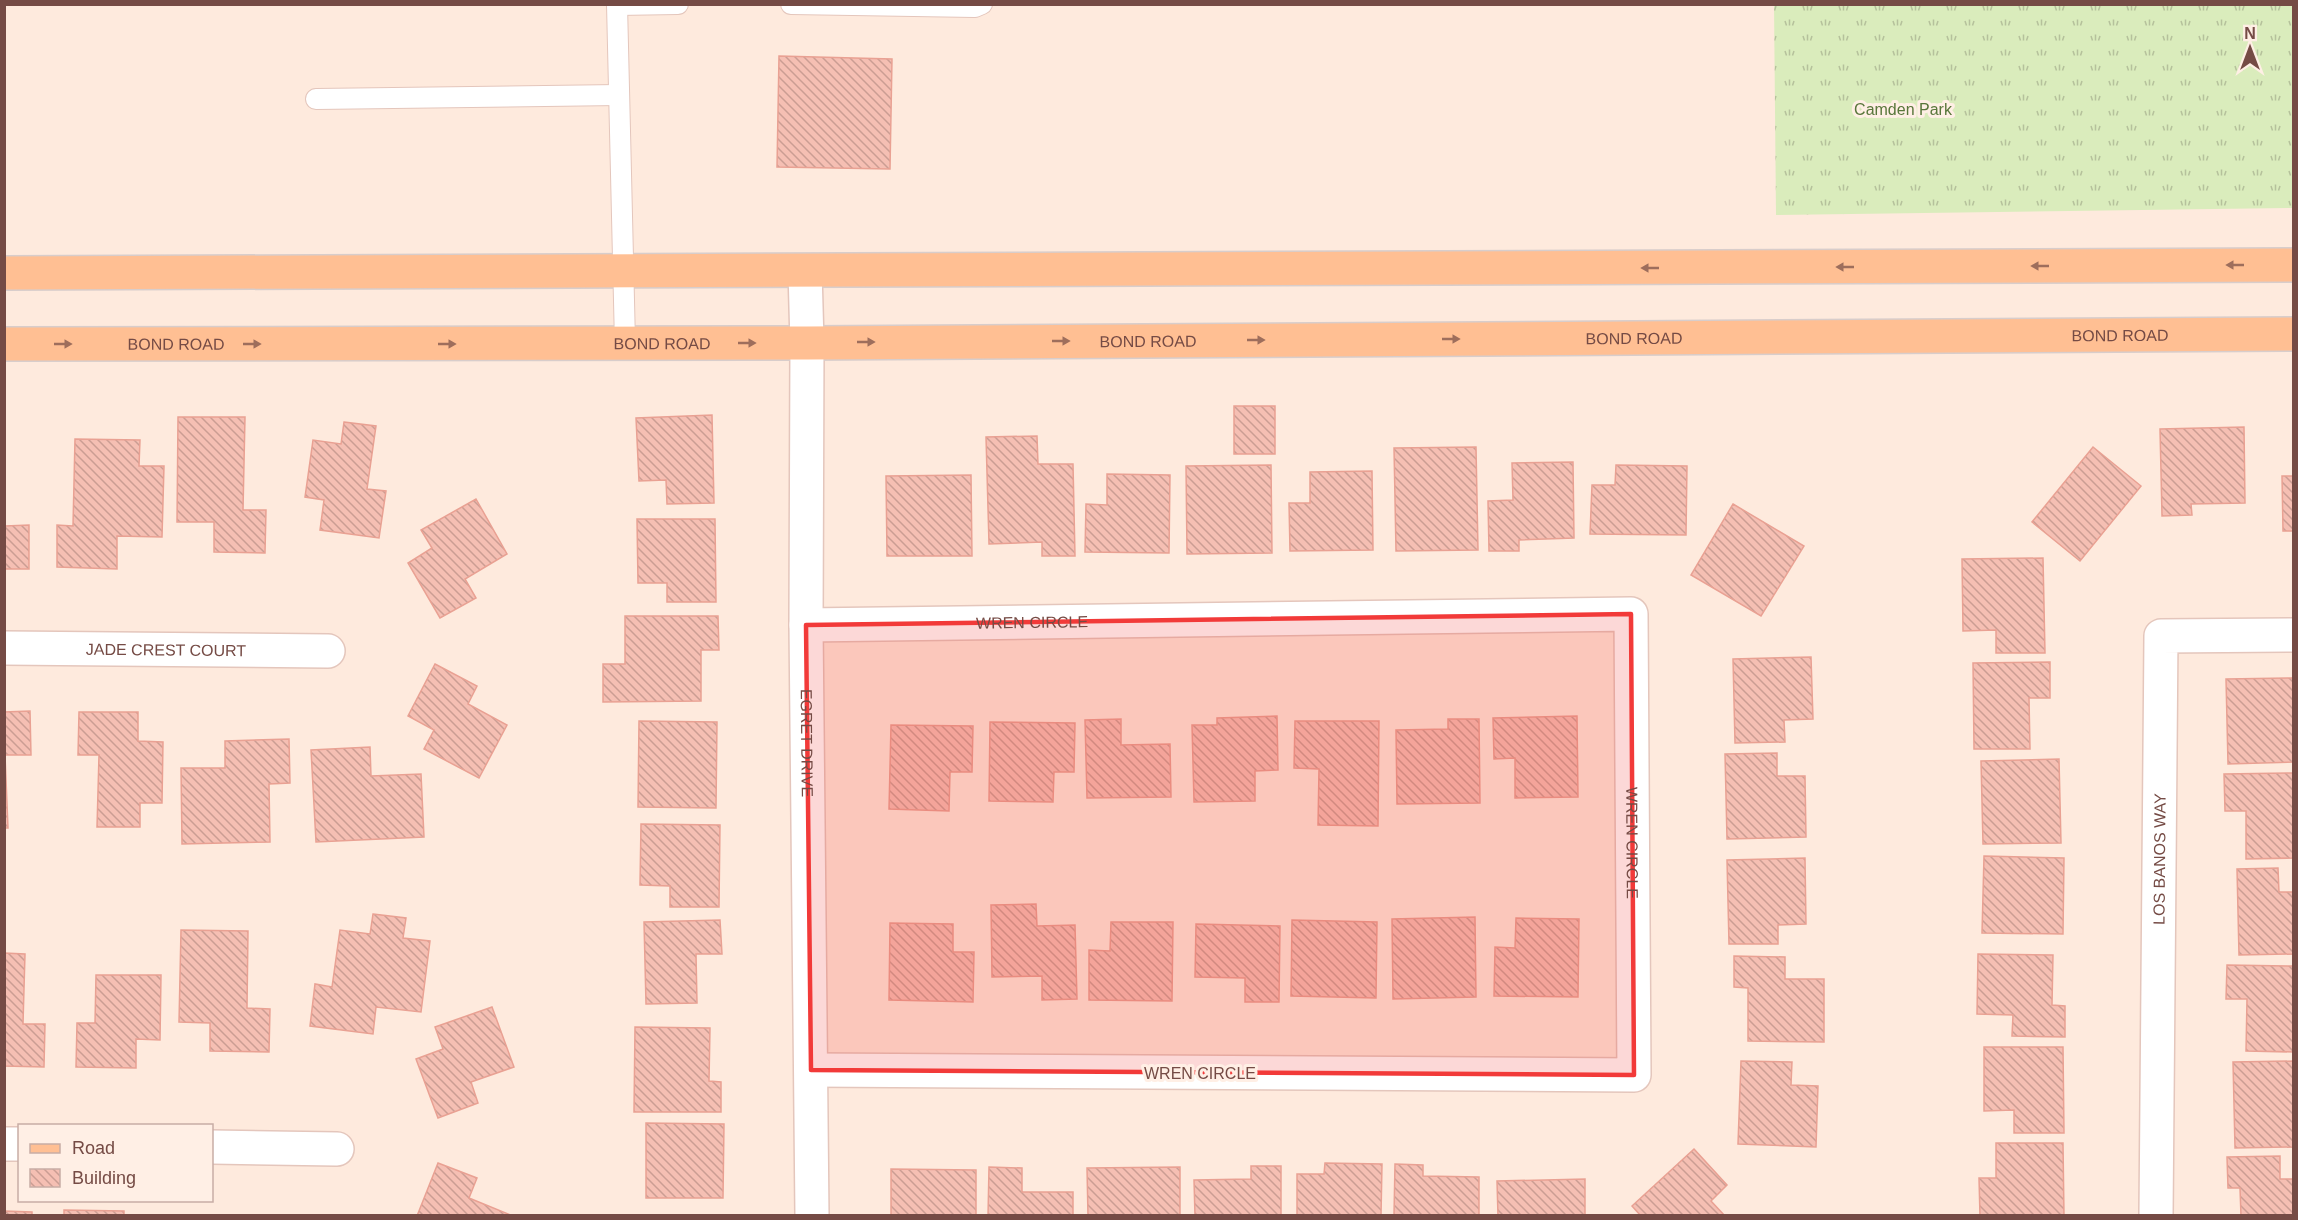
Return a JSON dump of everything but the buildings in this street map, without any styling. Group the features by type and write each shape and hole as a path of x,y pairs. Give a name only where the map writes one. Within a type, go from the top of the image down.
{"main road":[{"path":"4,273 2294,265"},
{"name":"BOND ROAD","path":"4,344 807,343 2294,334"}],"street":[{"name":"EGRET DRIVE","path":"805,271 812,1215"},
{"name":"WREN CIRCLE","path":"806,625 1631,614 1634,1076 811,1070"},
{"name":"LOS BANOS WAY","path":"2157,1215 2161,636 2294,635"},
{"name":"JADE CREST COURT","path":"4,648 328,651"},
{"path":"213,1147 337,1149"}],"lane":[{"path":"625,343 617,5 678,4"},
{"path":"791,4 975,7 982,4"},
{"path":"316,99 619,95"}],"highlighted area":[{"path":"1631,614 1634,1075 811,1070 806,625"}],"green space":[{"name":"Camden Park","path":"1774,5 2293,5 2293,208 1776,215"}]}
